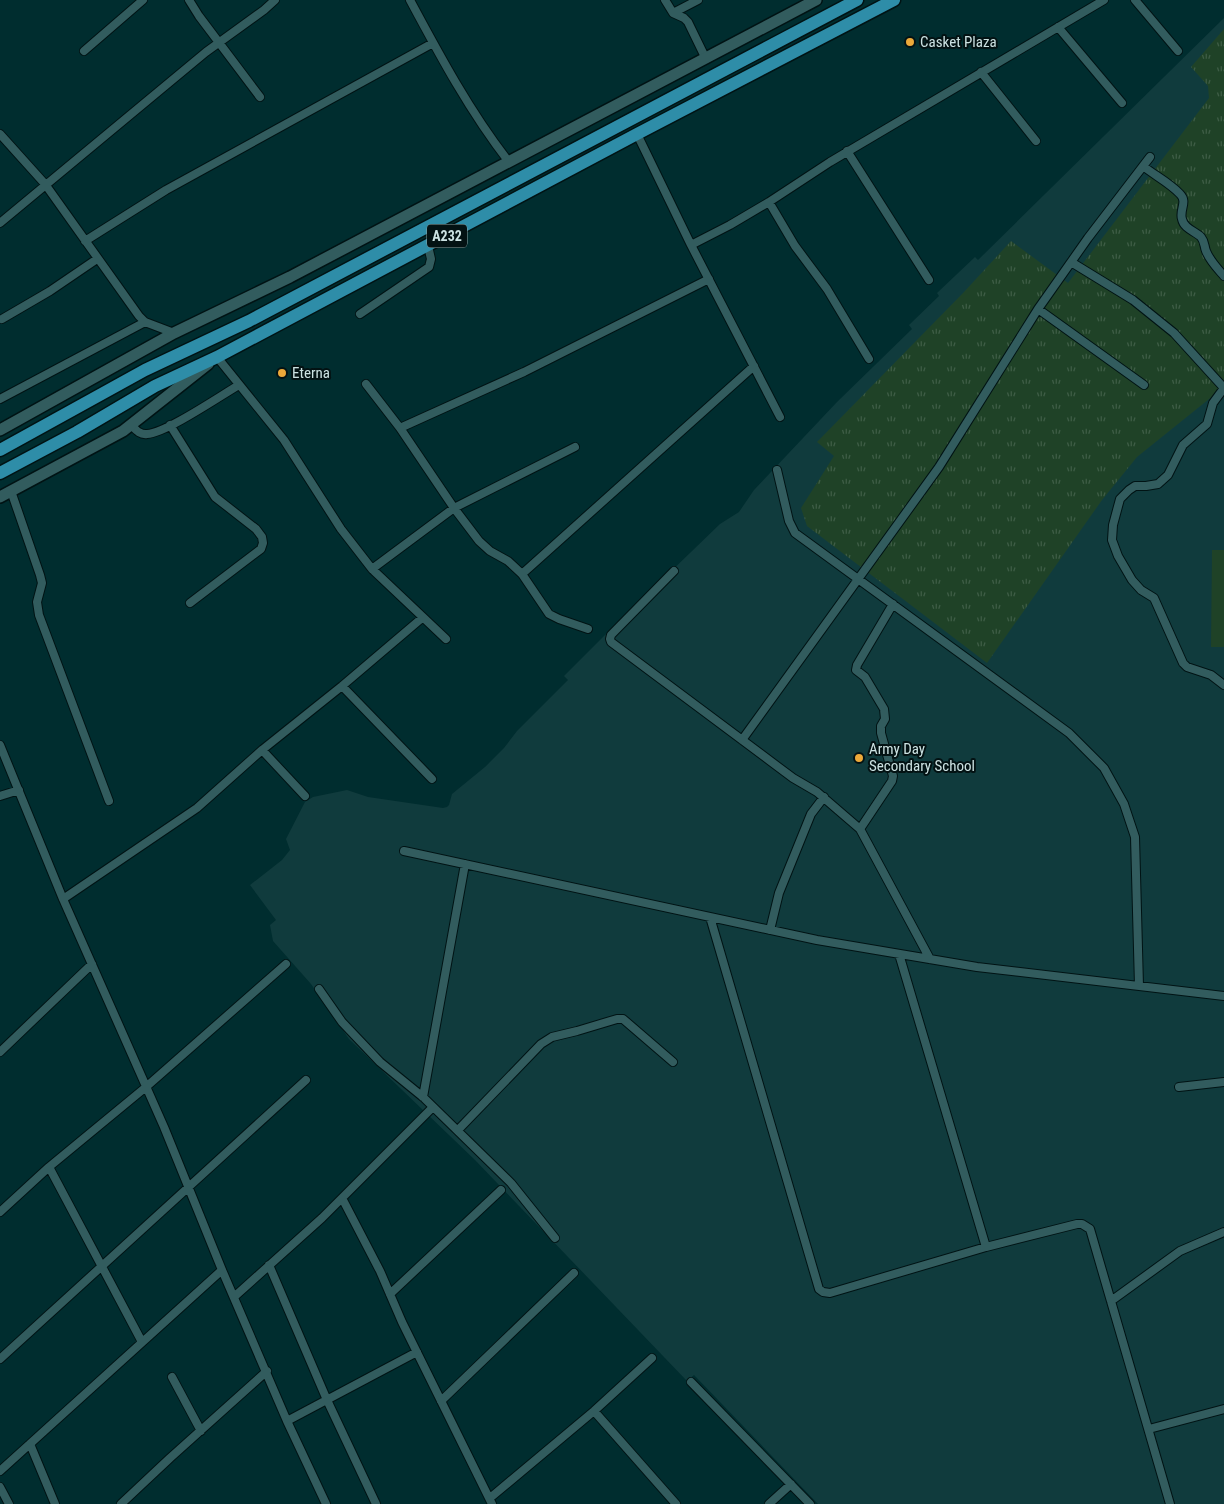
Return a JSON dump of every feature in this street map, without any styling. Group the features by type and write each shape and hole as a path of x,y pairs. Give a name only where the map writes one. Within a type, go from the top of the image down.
{"highway":[{"name":"A232","path":"0,450 145,370 249,321 857,0"},
{"name":"A232","path":"0,473 78,432 154,386 217,357 894,0"}],"main road":[{"path":"0,430 174,333 290,277 706,60 816,0"},
{"path":"0,497 131,425 217,357"}],"street":[{"path":"84,51 143,0"},
{"path":"189,0 260,97"},
{"path":"0,224 45,184 275,0"},
{"path":"410,0 485,132 509,162"},
{"path":"666,0 673,13 688,22 706,60"},
{"path":"673,13 698,0"},
{"path":"691,245 730,225 848,151 1104,0"},
{"path":"1135,0 1178,51"},
{"path":"1058,27 1122,103"},
{"path":"85,240 166,190 433,43"},
{"path":"982,72 1036,141"},
{"path":"0,134 45,184 139,316 146,322 174,333"},
{"path":"637,134 691,245 780,417"},
{"path":"848,151 929,280"},
{"path":"742,740 939,467 1038,309 1150,157"},
{"path":"1143,166 1180,194 1184,205 1181,214 1182,221 1187,228 1202,238 1205,250 1212,263 1224,276"},
{"path":"768,202 795,246 826,289 869,359"},
{"path":"360,314 429,267 431,259 428,246"},
{"path":"2,319 97,259"},
{"path":"1071,262 1134,300 1174,333 1224,388 1213,403 1207,424 1183,445 1168,475 1158,484 1135,486 1128,490 1120,499 1113,525 1112,540 1118,556 1132,580 1141,590 1154,598 1159,606 1166,627 1183,663 1187,667 1212,675 1224,685"},
{"path":"400,428 524,372 709,279"},
{"path":"1038,309 1144,385"},
{"path":"0,399 146,322"},
{"path":"217,357 284,440 341,529 372,569 446,639"},
{"path":"522,574 754,366"},
{"path":"366,384 400,428 454,508 479,541 490,551 508,561 522,574 549,614 588,629"},
{"path":"131,425 140,433 147,434 170,425 239,385"},
{"path":"170,425 214,497 256,530 262,537 263,543 261,549 190,603"},
{"path":"372,569 454,508 575,447"},
{"path":"777,470 789,521 795,533 1069,733 1104,768 1124,804 1135,837 1139,986"},
{"path":"11,491 40,574 42,583 37,602 39,615 109,800"},
{"path":"674,571 611,635 611,642 793,778 824,797 860,829 930,960"},
{"path":"860,829 892,781 892,776 881,733 881,726 885,719 884,709 865,677 856,670 857,665 893,604"},
{"path":"63,899 197,808 262,750 342,686 422,618"},
{"path":"342,686 432,779"},
{"path":"0,745 63,899 146,1087 222,1270 287,1421 326,1504"},
{"path":"262,750 305,796"},
{"path":"0,796 19,790"},
{"path":"770,930 779,893 812,814 824,797"},
{"path":"404,851 770,930 930,960 1224,996"},
{"path":"423,1098 464,864"},
{"path":"710,917 819,1289 830,1293 986,1247 1082,1224 1090,1229 1170,1504"},
{"path":"899,954 986,1247"},
{"path":"0,1052 92,964"},
{"path":"0,1212 49,1167 146,1087 286,964"},
{"path":"319,989 342,1022 380,1062 433,1107 511,1182 555,1238"},
{"path":"458,1130 542,1044 552,1037 576,1032 617,1018 623,1019 673,1062"},
{"path":"0,1359 306,1080"},
{"path":"1179,1087 1224,1082"},
{"path":"234,1297 322,1218 433,1107"},
{"path":"49,1167 142,1342"},
{"path":"390,1294 501,1190"},
{"path":"342,1198 491,1501 652,1358"},
{"path":"1111,1301 1180,1251 1224,1232"},
{"path":"269,1265 327,1400 376,1504"},
{"path":"2,1466 30,1444 222,1270"},
{"path":"441,1401 574,1273"},
{"path":"287,1421 417,1352"},
{"path":"121,1504 267,1371"},
{"path":"172,1377 201,1431"},
{"path":"691,1382 810,1504"},
{"path":"1148,1428 1224,1409"},
{"path":"594,1411 676,1504"},
{"path":"30,1444 55,1504"},
{"path":"769,1504 791,1484"},
{"path":"0,1487 9,1504"}],"shaded area":[{"name":"Army Day Secondary School","path":"1224,18 1224,1504 818,1504 694,1375 687,1381 475,1160 349,1039 311,984 273,941 270,925 276,920 250,885 282,860 290,850 286,839 305,802 313,797 347,790 368,797 447,807 452,794 485,767 504,748 517,731 568,680 564,676 720,524 739,512 754,490 837,402 912,329 909,325 939,296 937,293 975,257 978,260"}],"green space":[{"path":"1224,29 1224,387 1137,457 1102,500 987,663 807,526 801,508 834,456 817,442 964,292 1011,241 1068,283 1209,98 1208,86 1191,67"},
{"path":"1212,550 1224,550 1224,647 1211,647"}],"place":[{"name":"Casket Plaza","path":"910,42"},
{"name":"Eterna","path":"282,373"},
{"name":"Army Day Secondary School","path":"859,758"}]}
